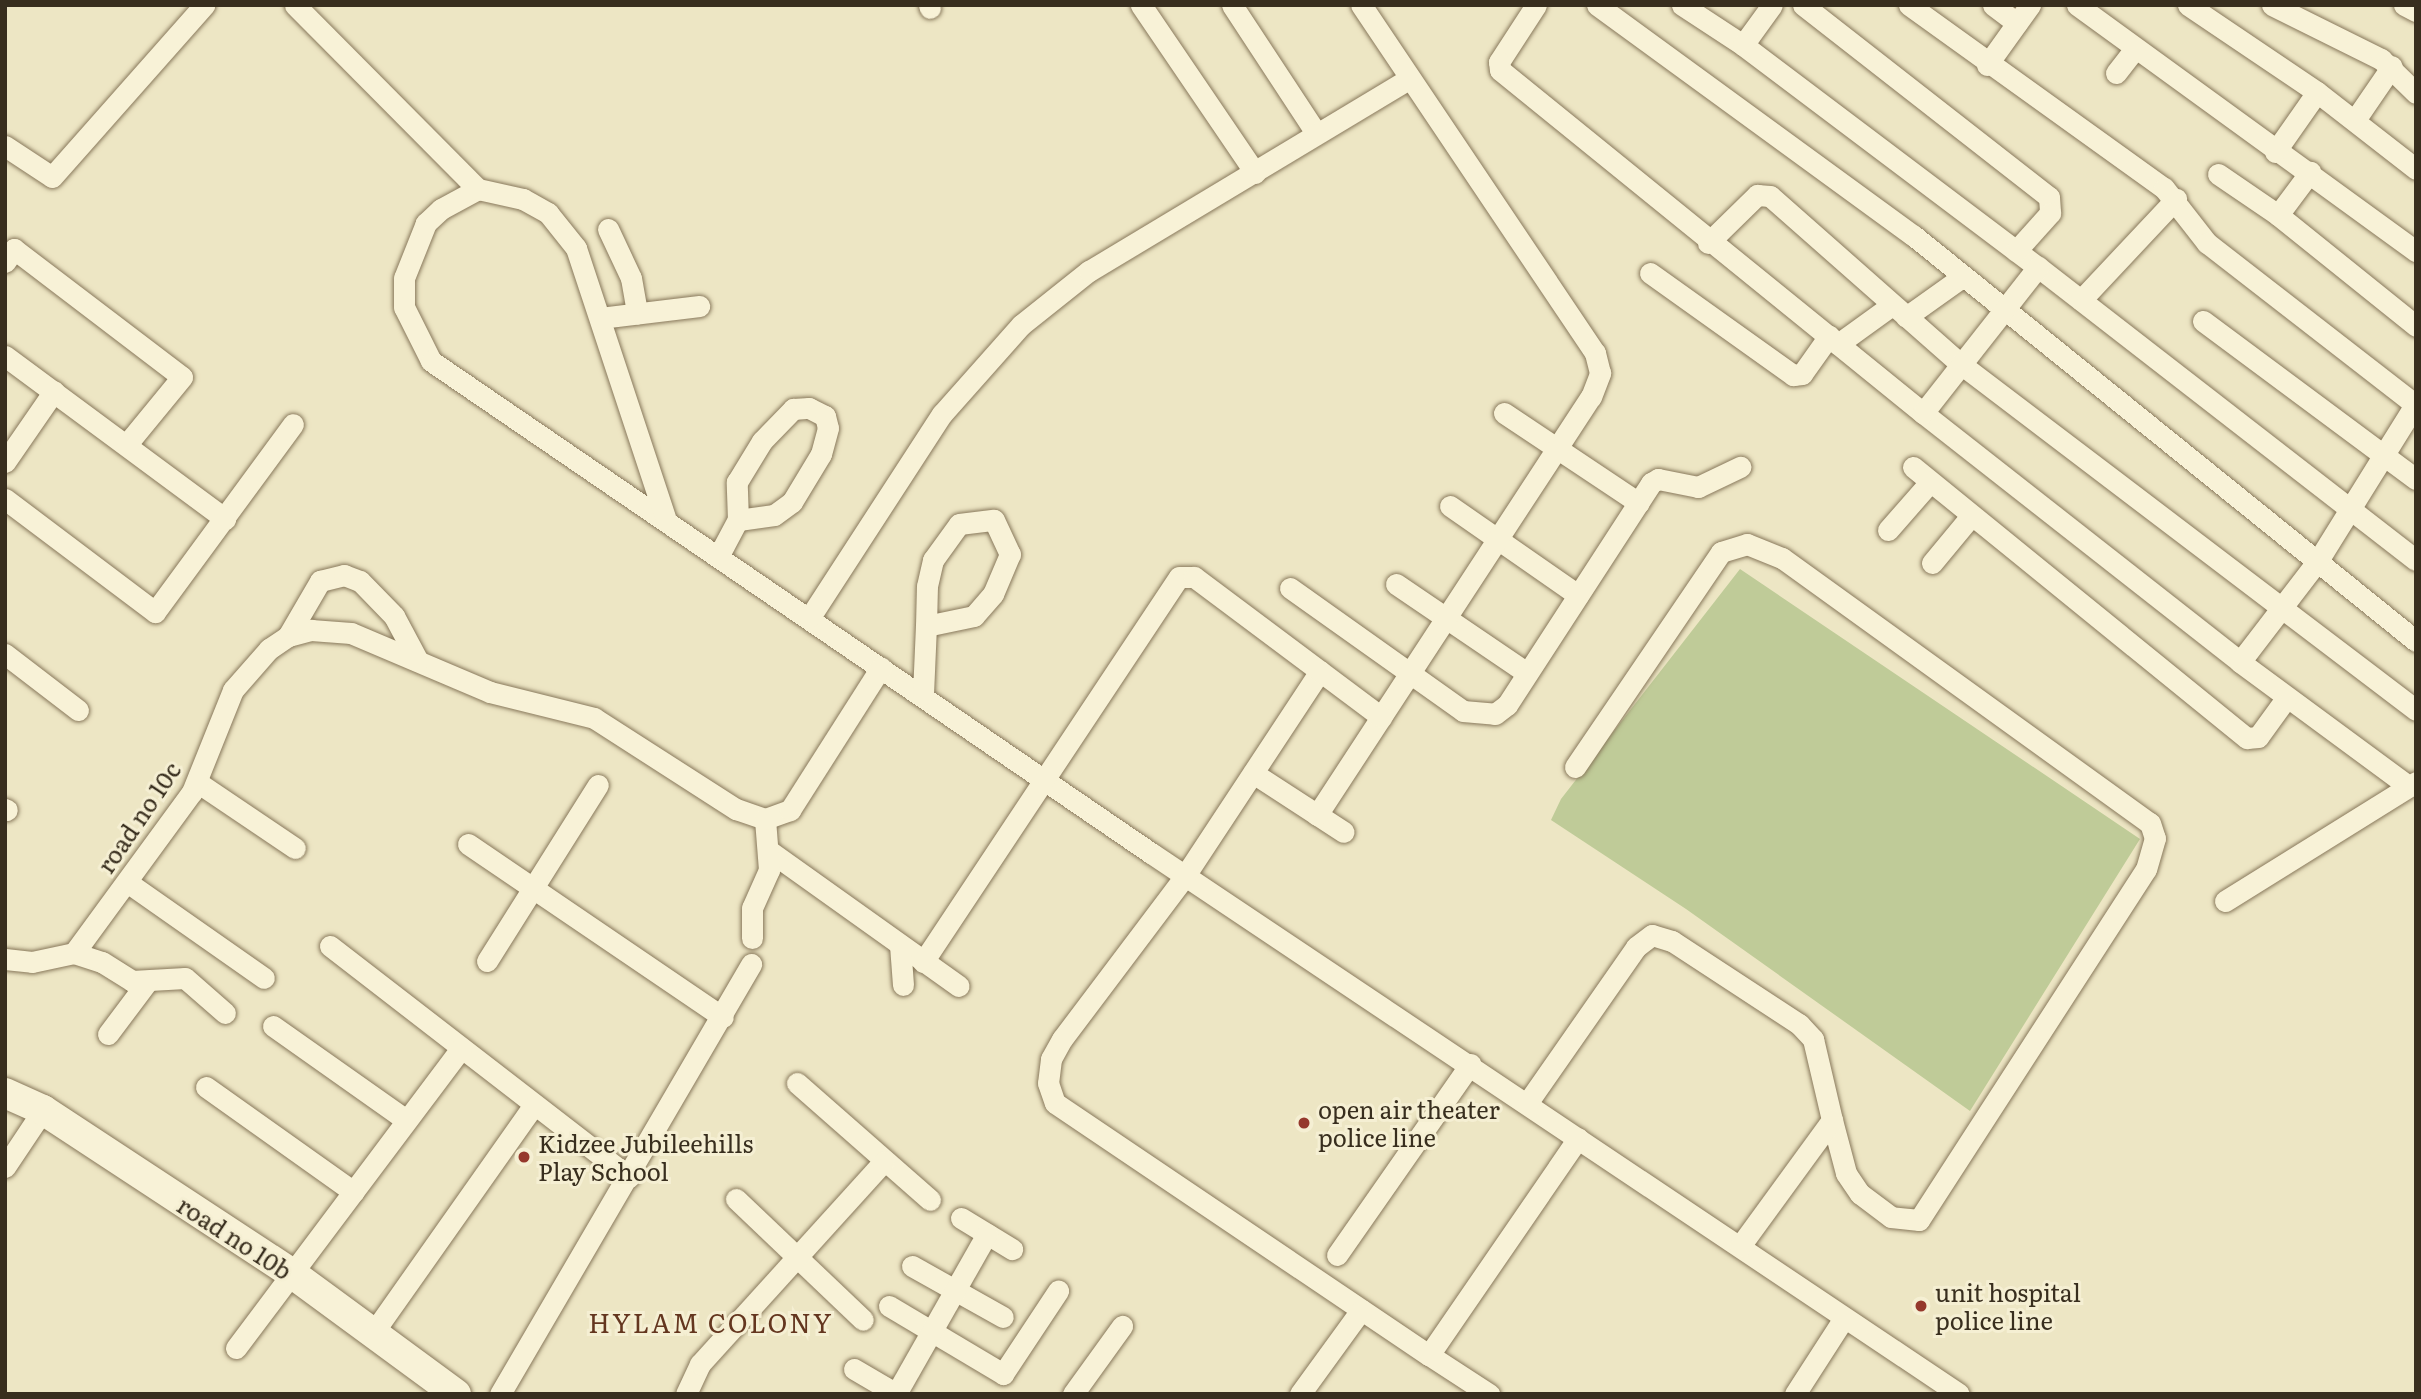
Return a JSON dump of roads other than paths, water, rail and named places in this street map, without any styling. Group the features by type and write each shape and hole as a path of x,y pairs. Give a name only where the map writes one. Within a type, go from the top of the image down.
{"street":[{"path":"5,146 52,177 204,5"},
{"path":"295,5 478,189 523,199 562,228 576,248 666,520"},
{"path":"1141,5 1255,173"},
{"path":"1232,5 1316,133"},
{"path":"1317,815 1558,449 1597,385 1600,373 1595,353 1361,5"},
{"path":"1536,5 1499,69 1708,243 2240,662 2412,784 2225,901"},
{"path":"1597,5 1914,236 2003,312 2319,559 2416,641"},
{"path":"1682,5 1743,45 2038,267 2416,560"},
{"path":"1743,45 1772,5"},
{"path":"1802,5 2049,197 2050,214 2016,251"},
{"path":"1909,5 1987,65 2176,199 2207,243 2415,404 2319,559 2240,662"},
{"path":"1993,5 2017,23"},
{"path":"1987,65 2030,5"},
{"path":"2077,5 2275,152 2310,172 2416,251"},
{"path":"2188,5 2317,92 2416,169"},
{"path":"2272,5 2392,66 2416,93"},
{"path":"2404,5 2416,11"},
{"path":"2116,73 2136,48"},
{"path":"2354,120 2392,66"},
{"path":"810,617 942,414 1021,324 1089,271 1409,79"},
{"path":"2275,152 2317,92"},
{"path":"2278,215 2310,172"},
{"path":"2218,174 2278,215 2416,326"},
{"path":"478,189 441,209 413,246 404,298 413,333 431,361 923,694 1185,876 1528,1102 1959,1394"},
{"path":"1708,243 1757,195 1767,194 1962,365 2416,710"},
{"path":"2081,300 2176,199"},
{"path":"608,229 631,278 637,313"},
{"path":"5,261 14,249 181,377 127,443"},
{"path":"1923,413 2038,267"},
{"path":"1650,273 1793,375 1802,374 1834,340 1899,311 1962,277"},
{"path":"600,318 699,306"},
{"path":"2203,321 2416,480"},
{"path":"5,356 127,443 225,519"},
{"path":"5,462 54,391"},
{"path":"719,555 738,520 737,481 762,441 793,409 809,408 825,416 828,428 821,454 792,502 774,515 738,520"},
{"path":"1504,413 1639,503"},
{"path":"5,499 155,612 293,424"},
{"path":"1290,587 1463,711 1487,716 1507,705 1639,503 1658,479 1698,487 1740,467"},
{"path":"1913,467 2246,738 2258,737 2287,697"},
{"path":"1888,530 1930,482"},
{"path":"1450,506 1578,595"},
{"path":"1932,562 1971,516"},
{"path":"923,694 926,626 928,586 936,555 959,524 994,520 1010,554 993,594 974,616 926,626"},
{"path":"1528,1102 1636,947 1652,935 1672,941 1807,1032 1846,1173 1860,1194 1891,1217 1919,1220 2146,869 2155,838 2150,822 1782,558 1747,544 1721,552 1575,767"},
{"name":"road no 10c","path":"74,953 197,782 233,690 269,649 288,636 320,581 344,575 360,581 394,615 418,661"},
{"path":"923,961 1183,575 1194,577 1381,717"},
{"path":"1396,584 1527,673"},
{"path":"288,636 311,630 351,633 490,692 594,718 736,810 765,819 790,810 881,667"},
{"path":"5,654 78,710"},
{"path":"1320,671 1185,876 1062,1039 1051,1059 1048,1083 1055,1103 1489,1394"},
{"path":"1253,773 1344,832"},
{"path":"197,782 295,848"},
{"path":"487,961 598,785"},
{"path":"752,938 752,908 769,870 765,819"},
{"path":"468,844 723,1017"},
{"path":"768,849 959,986"},
{"path":"127,881 264,978"},
{"path":"330,946 533,1106 629,1177"},
{"path":"901,946 903,985"},
{"path":"5,960 32,962 74,953 102,961 132,981 147,982 162,977 185,978 225,1013"},
{"path":"500,1394 723,1017 751,964"},
{"path":"108,1034 147,982"},
{"path":"274,1026 405,1119"},
{"path":"236,1348 294,1275 405,1119 461,1048"},
{"path":"1337,1255 1470,1064"},
{"path":"797,1083 883,1162 930,1200"},
{"path":"206,1087 354,1192"},
{"name":"road no 10b","path":"5,1093 43,1110 294,1275 456,1394"},
{"path":"373,1334 533,1106"},
{"path":"5,1167 43,1110"},
{"path":"1740,1246 1832,1120"},
{"path":"1429,1355 1578,1138"},
{"path":"686,1394 700,1364 883,1162"},
{"path":"736,1199 863,1320"},
{"path":"961,1217 1012,1249"},
{"path":"853,1369 895,1393 987,1234"},
{"path":"912,1266 1003,1317"},
{"path":"890,1306 1003,1374 1058,1291"},
{"path":"1300,1394 1361,1310"},
{"path":"1795,1394 1844,1318"},
{"path":"1073,1394 1122,1326"}],"place":[{"name":"open air theater police line","path":"1304,1123"},
{"name":"Kidzee Jubileehills Play School","path":"524,1157"},
{"name":"unit hospital police line","path":"1921,1306"}],"district":[{"name":"HYLAM COLONY","path":"711,1322"}]}
